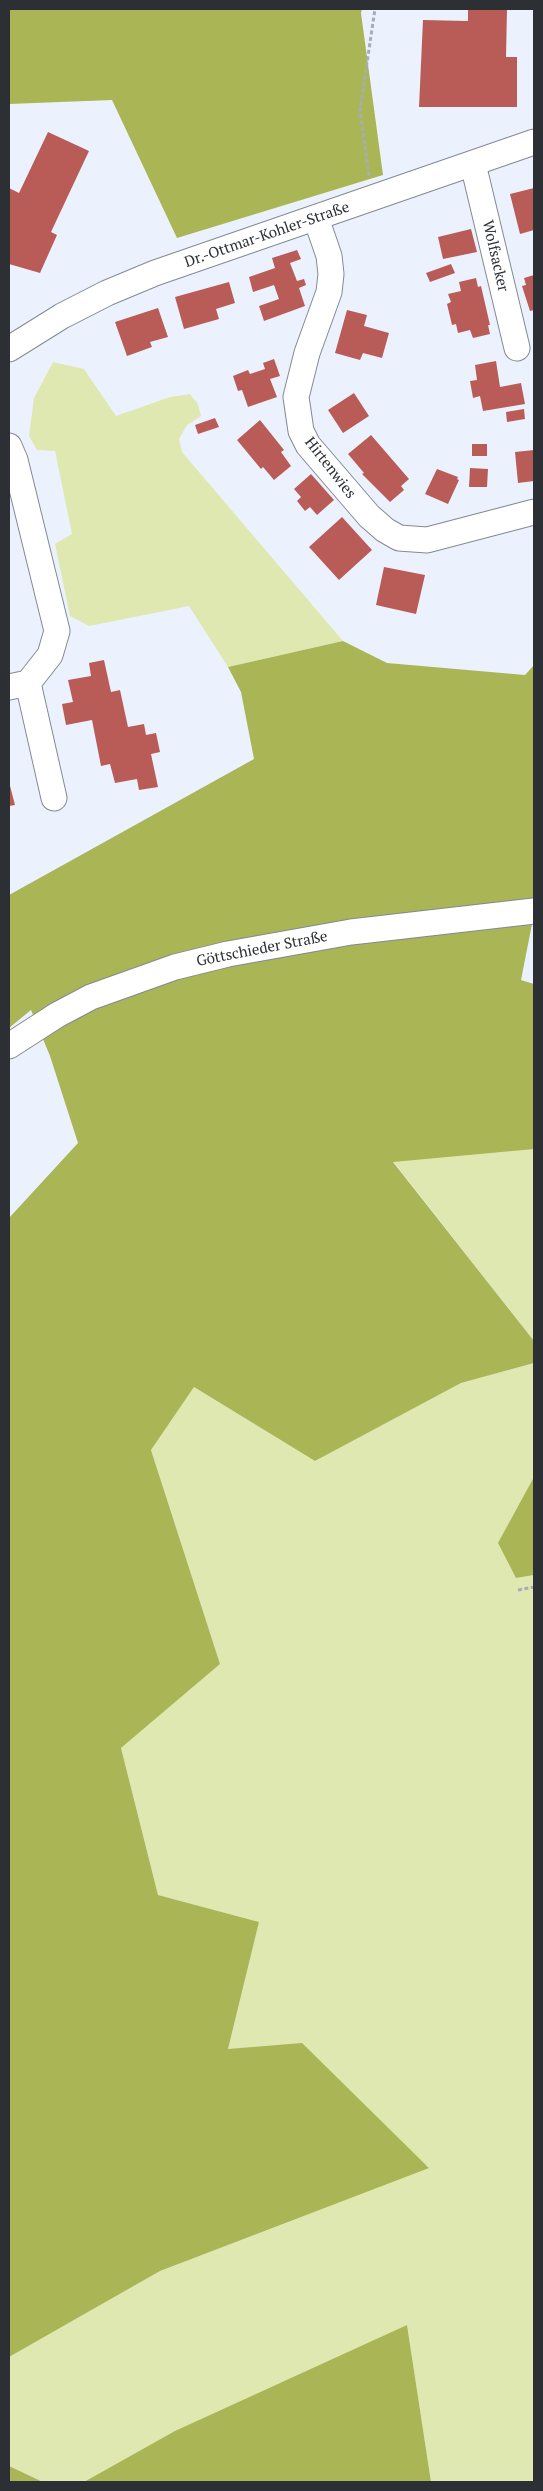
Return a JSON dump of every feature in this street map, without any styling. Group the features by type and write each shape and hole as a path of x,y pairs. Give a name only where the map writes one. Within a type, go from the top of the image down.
{"street":[{"name":"Dr.-Ottmar-Kohler-Straße","path":"9,349 54,321 107,293 155,273 372,200 534,142"},
{"name":"Wolfsacker","path":"473,164 518,348"},
{"name":"Hirtenwies","path":"316,218 329,256 331,274 329,292 307,353 296,397 301,431 314,452 369,516 384,530 399,538 427,540 534,512"},
{"path":"9,446 16,460 56,631 50,655 18,685 54,798"},
{"name":"Göttschieder Straße","path":"9,1046 57,1014 91,997 174,967 228,954 351,932 533,911"}],"path":[{"path":"372,200 360,110 375,9"},
{"path":"518,1590 534,1587"}],"green space":[{"path":"9,9 362,9 383,175 177,238 112,100 9,104"},
{"path":"53,362 84,369 116,416 170,397 190,394 198,404 201,416 187,425 179,439 182,452 343,641 228,667 189,606 89,626 70,616 55,544 72,534 55,451 37,450 29,436 34,398"},
{"path":"343,641 387,663 525,675 534,665 534,914 521,980 534,984 534,1149 393,1162 534,1341 534,1363 461,1383 315,1461 194,1387 151,1450 220,1664 121,1748 158,1895 259,1922 228,2049 302,2043 429,2168 160,2271 9,2357 9,1218 78,1143 50,1056 31,1010 9,1028 9,895 254,759 241,692 228,667"},
{"path":"516,1149 534,1149 534,1341 393,1161"},
{"path":"534,1363 534,1477 516,1578 534,1575 534,2482 431,2482 407,2325 87,2482 43,2482 9,2466 9,2357 160,2271 429,2167 228,2049 259,1922 158,1895 121,1748 220,1664 151,1450 194,1387 315,1461 461,1383"},
{"path":"534,1477 534,1575 516,1578 498,1543"},
{"path":"407,2325 431,2482 84,2482 175,2431"},
{"path":"9,2466 43,2482 9,2482"}],"building":[{"path":"468,9 507,9 506,57 517,57 517,107 419,107 423,20 468,21"},
{"path":"48,132 89,151 51,232 57,235 40,273 9,264 9,188 19,193"},
{"path":"534,188 534,230 520,234 510,194"},
{"path":"471,229 477,252 443,259 438,237"},
{"path":"297,250 301,259 290,263 297,281 304,279 306,285 299,288 305,306 264,321 259,306 279,299 274,285 253,292 249,277 275,268 272,258"},
{"path":"451,264 455,273 430,282 426,273"},
{"path":"534,275 534,310 530,311 522,286 526,285 524,278"},
{"path":"476,278 478,287 481,286 490,325 488,325 490,334 473,338 470,330 458,333 456,324 452,325 447,304 451,302 448,294 461,291 459,282"},
{"path":"229,282 235,303 216,309 219,319 184,329 175,297"},
{"path":"158,308 168,337 150,342 152,347 127,356 115,322"},
{"path":"347,310 367,315 364,326 389,333 382,358 363,353 360,360 335,353"},
{"path":"274,359 280,376 270,379 277,397 248,407 242,390 238,391 233,376 248,370 250,374 265,369 263,363"},
{"path":"496,361 500,387 521,383 525,404 483,411 480,396 473,398 470,381 477,380 475,365"},
{"path":"354,393 369,416 343,433 328,410"},
{"path":"524,409 525,419 507,422 506,412"},
{"path":"215,418 219,427 198,434 195,425"},
{"path":"260,420 284,450 281,452 291,466 274,480 263,467 261,469 237,440"},
{"path":"371,435 409,479 401,486 404,490 390,502 362,474 364,473 348,454"},
{"path":"472,444 487,444 487,456 472,456"},
{"path":"534,450 534,481 518,483 515,452"},
{"path":"470,468 488,469 487,487 469,487"},
{"path":"437,469 458,477 457,479 459,480 448,504 425,494"},
{"path":"311,474 334,500 317,515 310,507 305,511 297,501 301,497 294,489"},
{"path":"342,517 372,550 339,580 309,547"},
{"path":"384,567 425,575 416,614 376,605"},
{"path":"104,660 111,692 120,690 128,727 144,724 146,735 156,733 160,752 151,754 158,787 139,790 137,779 115,783 110,764 101,766 92,720 66,725 62,704 73,702 68,680 91,676 89,663"},
{"path":"9,782 15,805 9,806"}]}
